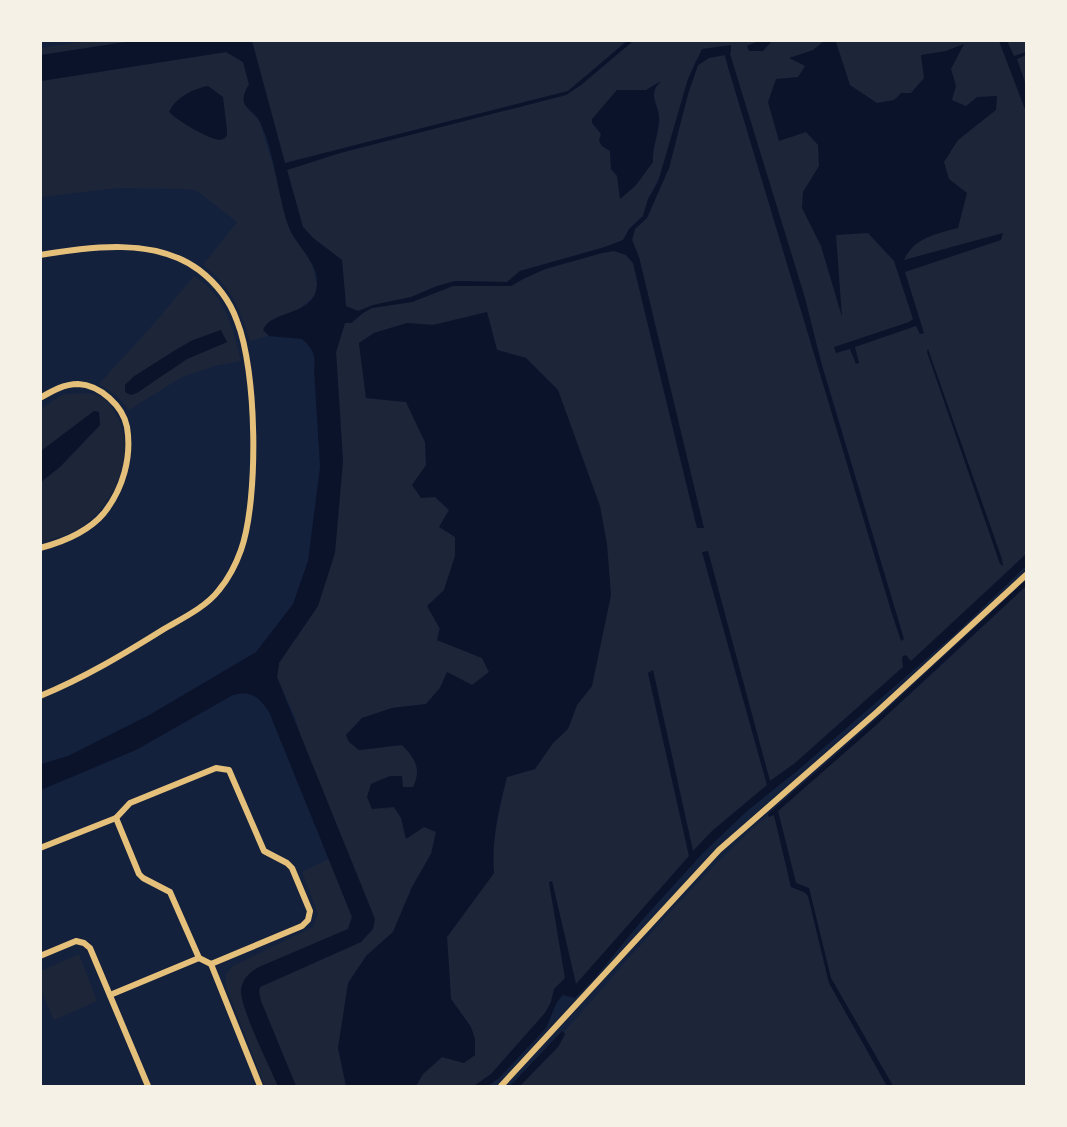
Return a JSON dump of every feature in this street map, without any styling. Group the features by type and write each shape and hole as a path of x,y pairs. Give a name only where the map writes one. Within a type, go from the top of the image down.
{"street":[{"path":"40,255 103,248 152,250 198,269 221,292 237,320 246,355 252,432 248,525 235,566 218,591 193,612 107,664 40,696"},
{"path":"40,399 54,390 80,384 107,395 119,408 127,424 128,444 126,469 116,493 103,513 86,529 59,543 40,548"},
{"path":"501,1086 719,850 877,712 1026,575"},
{"path":"40,848 116,818 130,803 216,768 225,768 232,774 264,851 292,868 310,916 302,926 211,964"},
{"path":"116,818 139,874 170,891 199,958 211,964 260,1086"},
{"path":"40,956 76,941 90,948 148,1086"},
{"path":"110,995 199,958"}],"shaded area":[{"path":"761,40 772,41 763,51 749,51 747,46"},
{"path":"772,40 1026,41 1026,557 910,662 906,655 902,657 904,666 795,763 770,781 702,552 767,785 712,831 693,851 653,670 648,673 689,856 576,985 552,882 549,882 565,978 554,989 545,1013 491,1074 474,1086 416,1086 423,1074 442,1057 464,1063 471,1027 451,999 447,937 494,873 495,837 507,777 535,769 553,743 568,729 577,705 592,686 575,438 558,390 526,358 497,350 487,313 433,325 407,323 374,333 359,343 366,398 406,402 425,442 426,465 435,497 449,510 455,537 455,556 444,590 437,640 482,658 489,672 472,685 447,672 440,688 426,704 392,708 362,718 346,735 359,750 402,745 416,765 417,775 413,788 403,787 390,776 371,784 384,809 394,807 401,818 406,838 424,827 436,831 431,854 412,887 393,932 366,956 338,1048 346,1086 296,1086 261,1001 260,987 361,942 295,717 277,677 279,663 318,605 343,461 336,352 345,323 352,323 372,308 412,302 453,286 511,286 546,269 602,253 614,251 626,255 633,263 697,528 703,528 639,257 632,240 635,229 647,218 669,168 698,65 709,58 724,55 893,617 904,639 730,54 731,51 696,60 688,79 662,171 648,199 643,216 629,229 624,240 520,271 507,282 455,281 412,297 373,305 358,311 346,307 342,260 313,238 303,227 287,170 340,153 566,95 633,41 761,41 747,46 763,51","holes":["660,82 654,94 660,120 653,162 636,185 621,198 617,176 611,168 610,151 602,146 599,141 601,134 592,123 617,90 646,90"]},
{"path":"87,41 132,41 41,55 41,48"},
{"path":"132,41 252,41 285,163 568,91 627,41 633,41 566,95 340,153 287,170 303,227 313,238 342,260 346,306 358,311 373,305 411,297 455,281 507,282 520,271 623,240 629,229 643,216 648,199 658,182 688,79 702,49 731,45 730,54 805,298 822,366 904,639 901,641 893,617 725,55 709,58 698,65 669,168 647,218 635,229 632,240 639,257 704,528 697,528 633,263 626,255 614,251 602,253 545,269 511,286 453,286 412,302 372,308 351,323 345,323 336,352 343,461 335,553 318,606 279,663 277,677 375,919 373,929 361,942 260,987 261,1001 296,1086 278,1086 245,1008 242,985 247,976 259,967 348,929 352,917 269,712 262,702 250,694 233,695 136,750 41,790 41,764 68,756 151,714 256,652 293,604 308,561 320,467 313,353 302,339 269,336 263,330 267,323 308,303 314,296 317,277 311,261 288,225 269,147 260,122 244,103 245,92 249,84 243,62 226,52 41,81 41,55"},
{"path":"252,41 627,41 568,91 285,163"},
{"path":"824,41 836,42 850,85 877,103 894,100 901,93 911,93 924,78 921,55 946,51 964,44 951,69 956,86 952,100 966,106 977,97 997,96 996,110 958,140 944,162 949,179 967,193 958,228 933,235 919,242 904,260 1003,233 1001,240 905,272 924,333 920,334 916,326 855,347 859,363 856,364 850,349 836,353 834,347 913,319 894,261 868,233 836,235 842,317 821,246 802,208 803,192 819,166 818,145 806,132 779,141 768,102 776,79 798,77 805,66 789,58 813,50"},
{"path":"999,41 1007,41 1014,56 1026,52 1026,55 1017,59 1026,85 1026,112"},
{"path":"226,52 243,62 249,84 244,96 245,104 259,120 296,241 302,246 312,265 317,286 315,295 298,310 277,318 265,333 269,336 250,341 243,319 227,289 203,265 237,222 197,191 118,188 41,197 41,81"},
{"path":"661,81 654,92 659,118 653,162 636,185 620,199 617,176 611,169 610,151 599,141 601,134 592,123 592,119 617,90 646,90"},
{"path":"208,86 223,97 227,133 223,139 219,140 187,125 169,112 186,94"},
{"path":"194,276 213,293 226,313 241,361 215,366 182,377 129,410 118,397 99,384","holes":["193,340 227,342 187,359 167,372 133,377"]},
{"path":"487,312 497,350 526,358 558,390 600,506 607,544 611,595 592,686 577,705 568,729 553,743 535,769 507,777 495,837 494,873 447,937 451,999 471,1027 475,1039 475,1055 464,1063 442,1057 423,1074 416,1086 346,1086 338,1048 348,983 366,956 393,932 412,887 431,854 436,832 424,827 406,839 401,818 394,807 372,809 367,797 371,784 390,776 402,776 403,787 413,787 417,769 414,759 407,750 402,745 359,750 349,742 346,735 362,718 392,708 426,704 440,688 447,672 472,685 489,672 482,658 437,640 440,629 427,606 444,590 455,556 455,537 439,527 449,510 435,497 421,498 412,485 426,465 425,442 406,402 366,398 359,343 374,333 407,323 433,325"},
{"path":"221,330 227,342 187,359 137,393 131,395 125,392 125,385 133,377 193,340"},
{"path":"928,349 1003,566 1000,564 927,352"},
{"path":"93,394 100,396 109,404 123,432 125,447 123,462 113,491 95,516 74,531 41,541 41,482 60,467 100,425 99,412 94,411 41,451 41,409 60,396"},
{"path":"94,411 99,412 100,425 60,467 41,482 41,451"},
{"path":"708,551 770,781 795,763 903,667 902,657 906,655 911,661 1026,554 1026,566 955,634 797,771 747,811 703,853 575,998 563,995 557,1002 546,1028 499,1078 488,1086 474,1086 491,1074 545,1013 554,989 565,978 549,882 552,881 576,984 689,856 648,673 653,670 693,851 712,831 767,785 702,552"},
{"path":"1026,580 1026,586 874,727 778,811 796,883 809,888 831,978 893,1086 887,1086 829,983 808,896 791,887 774,815 769,817 768,814 874,721"},
{"path":"1026,586 1026,1086 893,1086 831,978 809,888 796,883 778,811 926,680"},
{"path":"774,814 791,887 808,896 829,983 887,1086 520,1086 558,1047 565,1035 564,1032 688,893 740,840 768,815"},
{"path":"329,859 352,917 348,929 259,967 241,992 243,1002 278,1086 265,1086 226,987 226,974 233,966 313,927 318,914 302,872"},
{"path":"79,954 97,1001 54,1020 41,990 41,971"},
{"path":"562,1031 565,1034 558,1047 520,1086 510,1086"}]}
